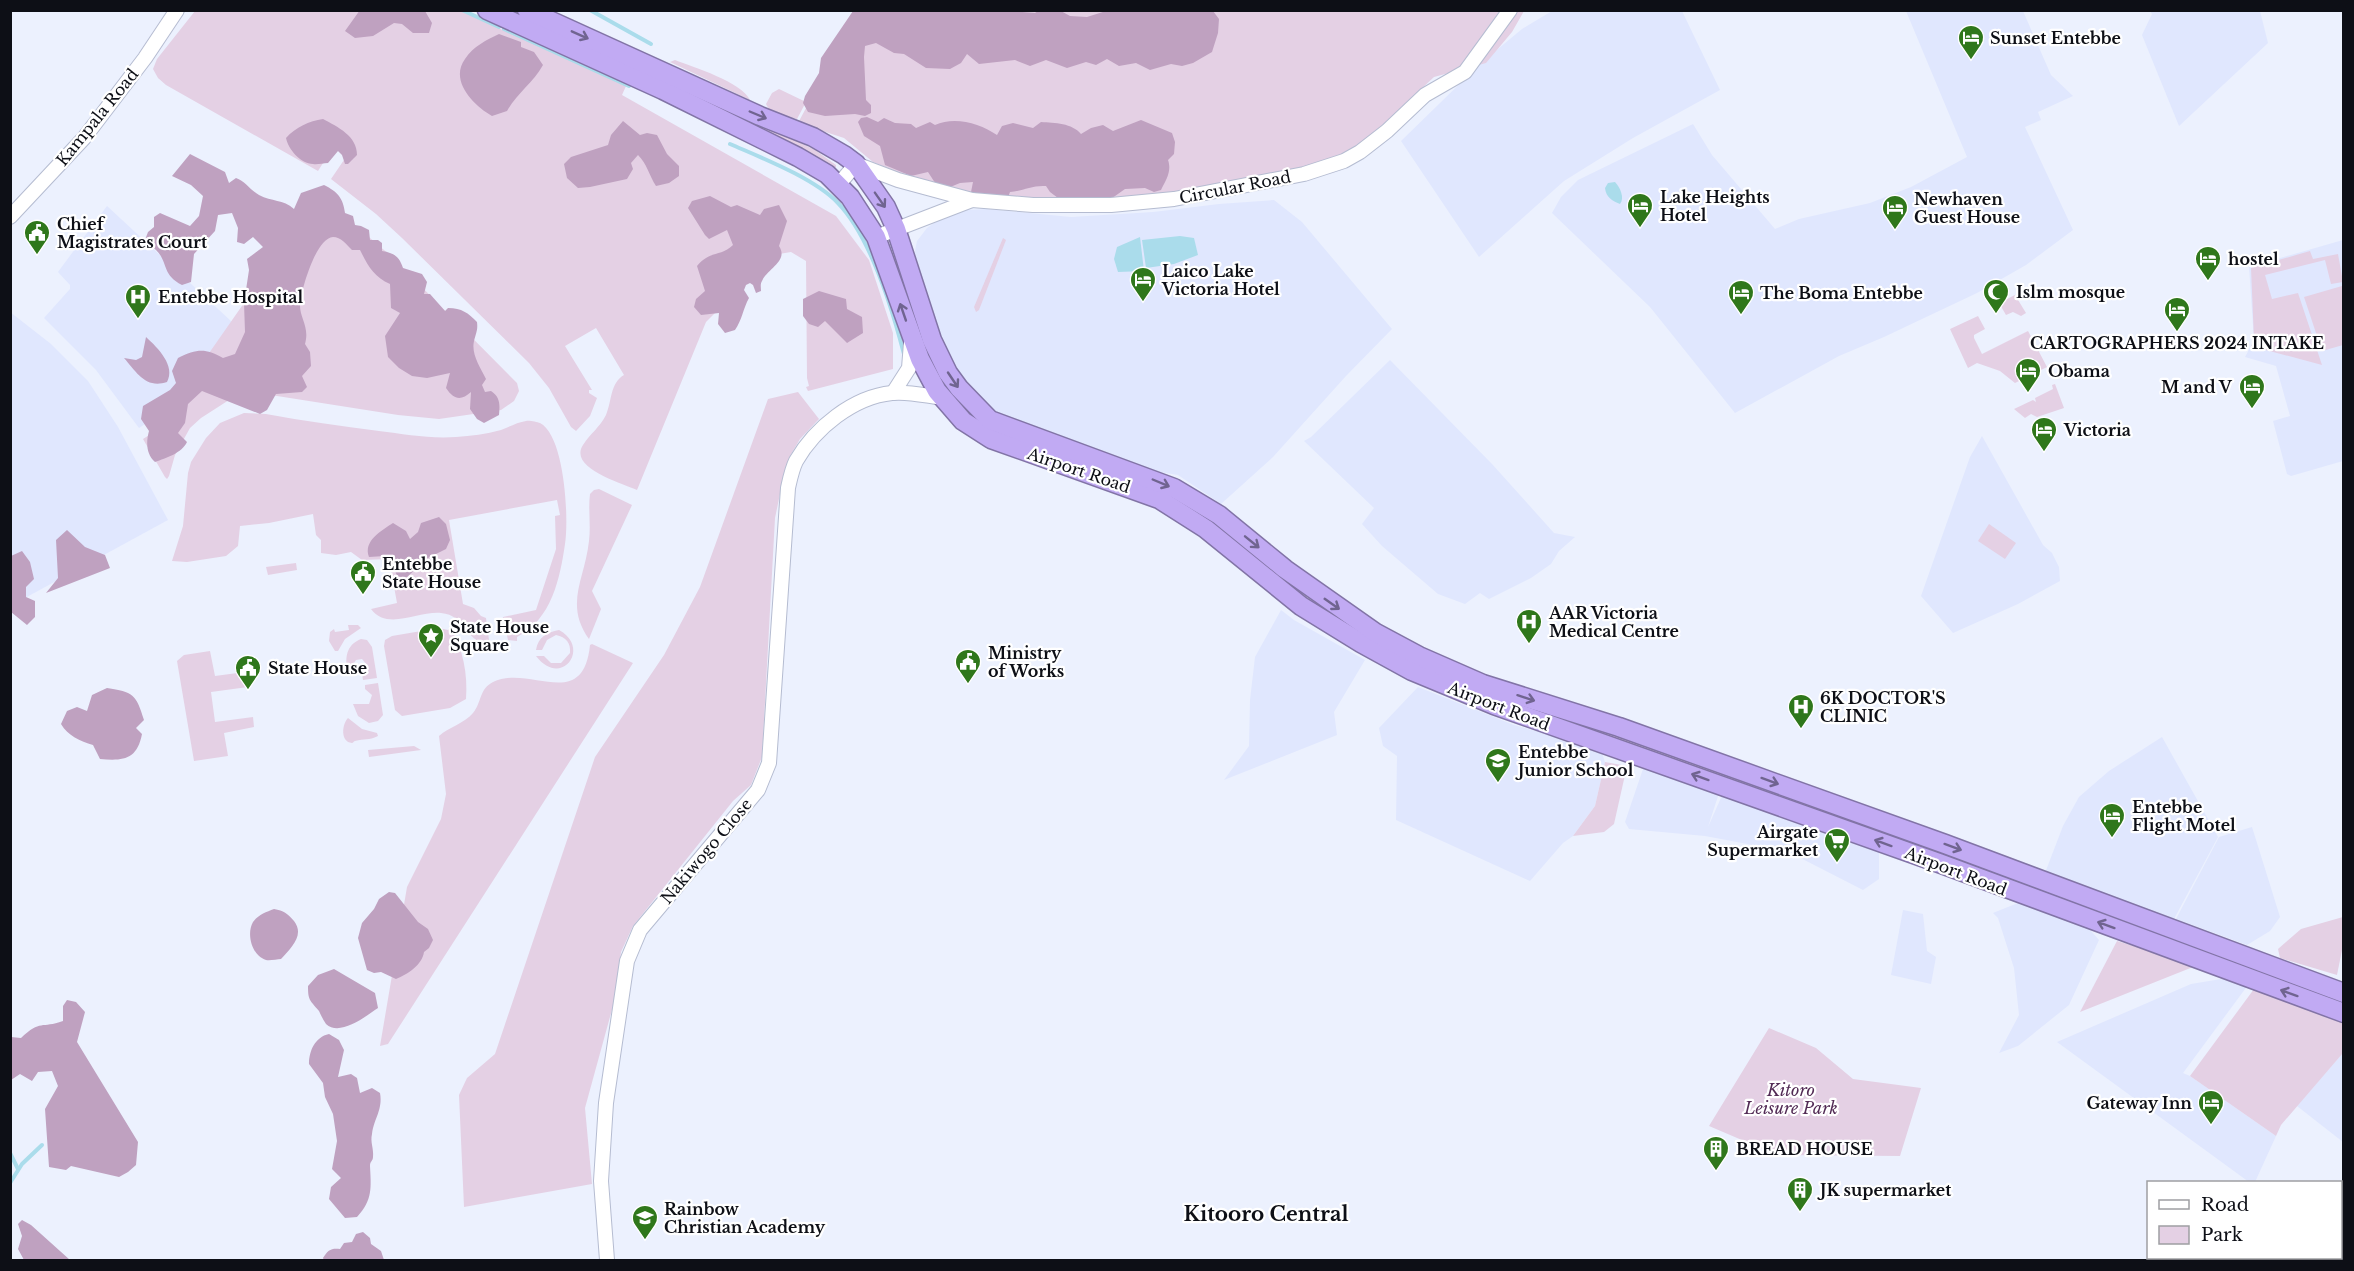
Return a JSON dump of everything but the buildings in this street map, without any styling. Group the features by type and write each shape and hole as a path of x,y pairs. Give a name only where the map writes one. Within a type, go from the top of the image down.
{"highway":[{"path":"487,10 663,90 798,157 833,179"},
{"path":"527,10 760,116 813,137 850,159"},
{"name":"Airport Road","path":"850,159 886,207 896,229 932,340 948,373 986,427 1159,498 1206,529 1301,606 1361,643 1412,671 1494,705 1939,863 2336,1010"},
{"name":"Airport Road","path":"833,179 876,237 920,359 943,398 963,421 1145,476 1174,488 1219,515 1294,576 1376,633 1419,656 1483,684 1631,731 1945,844 2339,991"},
{"path":"2336,1010 2339,991"}],"street":[{"name":"Kampala Road","path":"10,217 84,138 140,65 177,10"},
{"name":"Circular Road","path":"850,159 898,180 972,200 1033,205 1111,206 1174,200 1304,174 1344,161 1360,152 1387,131 1425,95 1466,72 1510,10"},
{"path":"833,179 850,159"},
{"name":"Circular Road","path":"876,237 972,200"},
{"path":"912,336 909,368 894,393 943,398"},
{"name":"Nakiwogo Close","path":"607,1260 601,1181 606,1102 627,961 639,930 758,790 769,763 788,488 795,464 811,441 832,419 880,395 894,393"}],"shaded area":[{"path":"360,10 425,11 432,23 429,33 413,33 402,24 394,23 373,36 355,38 345,31"},
{"path":"853,11 1035,13 1061,11 1070,16 1087,17 1106,11 1213,11 1219,19 1218,33 1212,52 1193,63 1182,66 1171,64 1150,70 1136,63 1119,66 1107,59 1096,65 1086,62 1067,68 1046,60 1030,66 1015,60 979,64 967,54 961,63 950,69 926,68 904,54 894,53 876,43 865,46 864,57 866,100 871,105 871,113 865,116 855,114 825,116 808,112 803,103 819,73 821,58"},
{"path":"1552,11 1682,11 1720,90 1633,138 1564,181 1479,257 1401,141 1481,63 1522,29"},
{"path":"1906,11 2023,11 2051,75 2073,96 2038,112 2041,120 2025,127 2073,230 2026,265 1977,293 1839,356 1735,413 1650,307 1552,213 1561,197 1578,180 1693,124 1712,155 1775,229 1799,219 1870,203 1911,187 1967,157"},
{"path":"2150,11 2260,11 2268,43 2179,126 2142,35 2152,14"},
{"path":"499,34 521,42 521,47 534,52 543,65 507,111 492,116 471,99 460,76 461,67 468,54 480,44"},
{"path":"867,117 878,122 884,118 895,123 911,124 916,128 930,122 935,125 950,121 967,122 997,135 1002,126 1013,123 1033,128 1041,122 1057,123 1073,128 1081,134 1103,125 1113,131 1141,120 1172,133 1175,142 1174,154 1168,160 1169,172 1161,190 1154,192 1145,188 1125,189 1108,201 1081,201 1073,197 1062,201 1046,186 1041,186 1010,192 1007,200 970,197 973,182 960,183 943,190 939,189 928,172 911,176 885,165 880,146 864,136 858,122 861,118"},
{"path":"323,119 346,133 354,142 357,155 348,164 345,164 338,151 328,163 308,163 300,159 289,147 286,138 294,131 308,123"},
{"path":"623,121 640,135 647,133 657,135 667,154 679,166 679,176 669,183 656,186 638,155 631,163 633,169 627,179 578,188 567,178 564,164 571,157 608,145 611,135"},
{"path":"190,154 225,172 229,183 236,178 259,195 294,209 301,193 324,185 333,190 341,199 345,213 353,216 355,225 369,230 370,240 378,240 382,243 382,251 396,256 403,268 422,274 427,282 424,294 430,294 445,311 448,308 461,310 477,322 473,346 475,356 486,379 482,385 485,392 491,391 498,398 499,415 484,423 477,419 470,409 471,392 458,398 446,388 450,373 427,378 412,376 388,357 385,336 400,313 391,308 390,284 372,270 360,250 352,250 341,240 333,237 321,246 316,254 300,303 306,332 305,344 310,352 311,366 302,376 307,387 302,392 276,394 267,410 260,414 202,391 188,404 185,423 178,433 187,442 185,446 173,455 155,462 148,448 149,431 141,419 143,406 170,390 176,383 172,371 178,358 201,351 223,358 235,354 245,332 244,303 249,270 247,259 263,247 253,237 244,244 237,242 238,228 232,213 218,215 215,231 194,254 191,282 182,285 171,277 163,259 145,240 148,232 154,227 154,217 160,213 190,226 199,216 203,196 191,185 172,176"},
{"path":"1615,182 1621,193 1620,204 1610,198 1605,188 1608,183"},
{"path":"710,196 731,207 737,205 760,215 764,209 779,205 787,221 779,246 781,256 779,261 761,283 761,291 756,293 753,285 750,283 746,285 744,290 749,298 739,322 735,330 725,333 718,324 719,313 701,315 694,307 696,299 705,291 697,266 711,255 729,249 733,245 727,230 709,239 688,208 692,201"},
{"path":"1274,200 1302,222 1392,329 1273,457 1221,504 1178,475 1148,470 995,417 946,358 916,265 915,251 917,241 927,228 941,218 964,210 987,209 1071,217 1153,212"},
{"name":"Entebbe Hospital","path":"107,206 232,322 201,366 148,422 139,428 96,370 44,318 70,289 70,285 58,272"},
{"path":"1180,236 1194,238 1198,255 1174,264 1146,268 1142,240"},
{"path":"1140,237 1144,271 1118,272 1114,259 1117,247"},
{"path":"2343,240 2343,461 2291,476 2287,474 2273,421 2290,416 2276,366 2245,357 2254,340 2249,267"},
{"path":"819,291 846,299 847,309 862,317 863,333 847,343 825,321 818,327 809,324 803,316 803,299"},
{"path":"10,312 51,344 88,381 118,427 168,520 14,604 10,601"},
{"path":"146,337 160,352 167,364 169,376 167,382 153,383 142,378 124,358 136,360 142,357"},
{"path":"1390,360 1492,464 1554,533 1575,537 1559,551 1551,564 1531,578 1489,599 1480,593 1465,604 1438,594 1382,546 1362,524 1374,508 1304,441 1311,437"},
{"path":"1982,436 2043,545 2052,553 2059,567 2060,581 2018,604 1953,633 1921,596 1970,457"},
{"path":"439,517 446,524 450,540 446,549 428,558 406,578 397,576 392,562 385,556 369,557 371,541 393,523 406,531 410,539 418,532 421,523"},
{"path":"67,530 85,547 105,555 110,568 46,593 58,578 56,540"},
{"path":"22,551 30,562 34,579 26,587 26,597 35,601 35,617 27,625 11,612 11,556"},
{"path":"1281,610 1294,620 1365,660 1334,712 1337,735 1224,780 1249,746 1250,700 1255,657"},
{"name":"Entebbe Junior School","path":"1418,687 1514,725 1575,742 1602,753 1605,762 1595,806 1573,836 1563,843 1530,881 1396,820 1397,756 1383,746 1379,728"},
{"path":"107,688 123,691 132,696 144,720 136,728 142,734 137,749 133,754 122,759 100,759 93,745 75,738 61,724 67,711 77,707 87,711 92,695"},
{"path":"2162,737 2218,837 2174,919 2045,873 2063,826 2079,797 2109,771"},
{"path":"1645,763 1720,790 1708,827 1724,791 1879,842 1879,879 1863,890 1777,846 1758,846 1705,836 1629,829 1625,822"},
{"path":"2252,827 2280,917 2270,931 2247,945 2176,919 2219,837"},
{"path":"389,892 395,893 418,922 428,929 433,940 417,965 410,972 396,979 381,972 374,973 367,970 358,938 362,923 379,899"},
{"path":"2023,901 2084,923 2099,940 2069,1005 2018,1046 1999,1053 2019,1015 2014,968 1998,918 1993,913"},
{"path":"274,909 289,916 298,931 295,941 281,959 268,960 257,954 250,938 250,932 255,920"},
{"path":"1903,910 1923,914 1927,951 1936,957 1931,984 1891,975"},
{"path":"334,969 375,993 378,1008 353,1024 338,1028 326,1024 308,995 308,986 318,975"},
{"path":"2227,978 2248,985 2183,1073 2276,1136 2255,1181 2248,1181 2057,1042 2191,984"},
{"path":"67,1000 76,1002 85,1012 77,1042 138,1142 136,1165 119,1177 71,1166 66,1170 49,1167 45,1109 58,1086 52,1071 38,1072 32,1081 20,1074 11,1080 11,1037 21,1038 37,1026 63,1021 63,1006"},
{"path":"329,1034 339,1040 344,1050 338,1077 351,1074 357,1078 360,1093 372,1088 380,1093 380,1104 372,1137 370,1193 366,1205 357,1217 345,1218 329,1199 331,1187 341,1178 332,1169 337,1141 333,1114 325,1097 323,1083 309,1064 314,1045 320,1038"},
{"path":"2343,1053 2343,1142 2297,1106"},
{"path":"22,1220 31,1225 70,1260 24,1260 18,1249 22,1236 18,1224"},
{"path":"363,1232 370,1238 371,1244 381,1251 384,1260 324,1260 328,1251 340,1249 344,1243 352,1242 356,1234"}],"green space":[{"path":"195,11 461,11 626,86 622,95 836,216 869,260 893,333 893,369 808,391 806,387 809,386 807,378 806,261 791,252 773,255 706,322 637,490 599,474 583,461 580,453 583,445 606,415 614,387 619,378 624,375 596,328 565,346 592,390 589,390 589,393 597,398 590,416 576,431 571,427 549,388 529,363 402,238 376,214 331,179 346,157 333,147 318,171 166,85 158,78 153,69 157,59"},
{"path":"500,11 512,11 743,115 815,150 836,167 832,169 800,147"},
{"path":"858,11 1524,11 1512,32 1486,63 1434,77 1373,134 1353,150 1330,161 1273,176 1152,197 1012,198 970,194 923,183 873,162 844,138 798,123"},
{"path":"675,60 728,81 745,93 750,100 670,62"},
{"path":"779,89 806,102 797,119 775,113 768,108 766,104 772,93"},
{"path":"335,208 391,256 517,383 519,391 514,401 501,410 439,419 398,415 258,393 229,400 190,428 175,455 167,479 143,439 154,432 244,303"},
{"path":"1003,238 1006,240 979,310 976,312 974,307"},
{"path":"2310,251 2313,259 2338,254 2343,282 2331,284 2325,260 2265,275 2272,299 2298,293 2322,365 2251,346 2254,340 2251,268"},
{"path":"2342,286 2343,345 2322,351 2304,297"},
{"path":"2015,295 2026,313 2021,316 2013,312 2006,315 1999,303"},
{"path":"1978,316 1985,329 1974,335 1974,338 1982,354 2028,331 2047,367 2015,383 2000,371 1977,363 1968,368 1950,329"},
{"path":"2055,384 2064,408 2037,417 2031,414 2025,418 2014,409 2033,400 2036,402 2035,398 2053,389 2052,385"},
{"path":"798,392 819,419 800,439 790,456 775,518 762,757 751,785 733,801 633,926 621,952 616,995 585,1108 592,1184 464,1207 459,1095 467,1078 495,1054 595,757 664,655 700,587 768,399"},
{"path":"244,413 437,437 484,434 527,421 540,423 548,431 560,460 565,498 566,532 557,584 539,620 517,637 517,641 508,640 503,617 536,610 556,549 555,516 560,515 557,500 449,520 463,604 474,608 486,618 489,640 486,643 479,642 456,618 449,615 432,613 385,619 378,615 371,609 397,603 389,559 362,560 351,552 336,555 321,553 321,540 316,535 313,514 240,526 238,546 226,556 187,562 172,561 183,526 191,462 206,438 220,423"},
{"path":"599,489 632,505 592,591 601,609 589,639 578,614 577,603 589,541 590,494"},
{"path":"1989,524 2016,543 2005,559 1978,541"},
{"path":"296,563 297,570 268,575 266,567"},
{"path":"348,625 358,625 361,628 345,639 338,651 335,651 329,641 330,632 334,629 335,632 349,630"},
{"path":"439,628 448,630 450,628 455,636 465,671 466,699 450,708 402,716 395,710 384,646 385,640 392,636"},
{"path":"559,630 569,638 573,646 573,655 563,667 555,668 546,665 536,656 544,656 551,663 561,663 570,653 569,643 563,637 556,635 547,640 542,650 536,650 544,636"},
{"path":"361,639 367,640 372,647 377,678 363,680 362,674 367,671 368,666 362,659 356,660 352,666 347,667 348,650"},
{"path":"592,644 633,663 388,1044 380,1046 407,887 441,819 446,794 439,736 470,716 476,709 485,688 493,682 508,678 523,678 566,682 577,677 585,665"},
{"path":"210,651 215,676 245,672 248,687 211,692 215,722 253,717 254,727 224,733 228,756 194,761 177,661 184,655"},
{"path":"378,683 383,715 378,721 369,723 358,716 353,704 369,704 372,695 365,689 365,685"},
{"path":"348,718 362,729 377,733 378,736 348,742 343,732"},
{"path":"1578,724 1631,740 2228,955 2221,958 1578,728"},
{"path":"414,746 421,750 369,757 368,750"},
{"path":"1605,762 1627,766 1614,824 1604,832 1573,836 1595,806"},
{"path":"2343,917 2343,945 2337,975 2280,958 2278,949 2301,929"},
{"path":"2117,941 2198,965 2080,1012"},
{"path":"2254,989 2343,1021 2343,1053 2281,1125 2276,1136 2190,1076"},
{"name":"Kitoro Leisure Park","path":"1769,1028 1816,1048 1853,1079 1921,1088 1900,1156 1777,1155 1709,1126"}],"waterway":[{"path":"462,10 499,27"},
{"path":"590,10 651,44"},
{"path":"504,29 629,86"},
{"path":"730,144 772,162 816,185 838,203 850,217 861,234 879,274 904,354"},
{"path":"10,1183 22,1164 42,1145"},
{"path":"10,1153 18,1169"}],"place":[{"name":"Sunset Entebbe","path":"1971,61"},
{"name":"Lake Heights Hotel","path":"1640,229"},
{"name":"Newhaven Guest House","path":"1895,231"},
{"name":"Chief Magistrates Court","path":"37,256"},
{"name":"hostel","path":"2208,282"},
{"name":"Laico Lake Victoria Hotel","path":"1143,303"},
{"name":"Islm mosque","path":"1996,315"},
{"name":"The Boma Entebbe","path":"1741,316"},
{"name":"Entebbe Hospital","path":"138,320"},
{"name":"CARTOGRAPHERS 2024 INTAKE","path":"2177,333"},
{"name":"Obama","path":"2028,394"},
{"name":"M and V","path":"2252,410"},
{"name":"Victoria","path":"2044,453"},
{"name":"Entebbe State House","path":"363,596"},
{"name":"AAR Victoria Medical Centre","path":"1529,645"},
{"name":"State House Square","path":"431,659"},
{"name":"Ministry of Works","path":"968,685"},
{"name":"State House","path":"248,691"},
{"name":"6K DOCTOR'S CLINIC","path":"1801,730"},
{"name":"Entebbe Junior School","path":"1498,784"},
{"name":"Entebbe Flight Motel","path":"2112,839"},
{"name":"Airgate Supermarket","path":"1837,864"},
{"name":"Gateway Inn","path":"2211,1126"},
{"name":"BREAD HOUSE","path":"1716,1172"},
{"name":"JK supermarket","path":"1800,1213"},
{"name":"Rainbow Christian Academy","path":"645,1241"}],"district":[{"name":"Kitooro Central","path":"1266,1214"}]}
